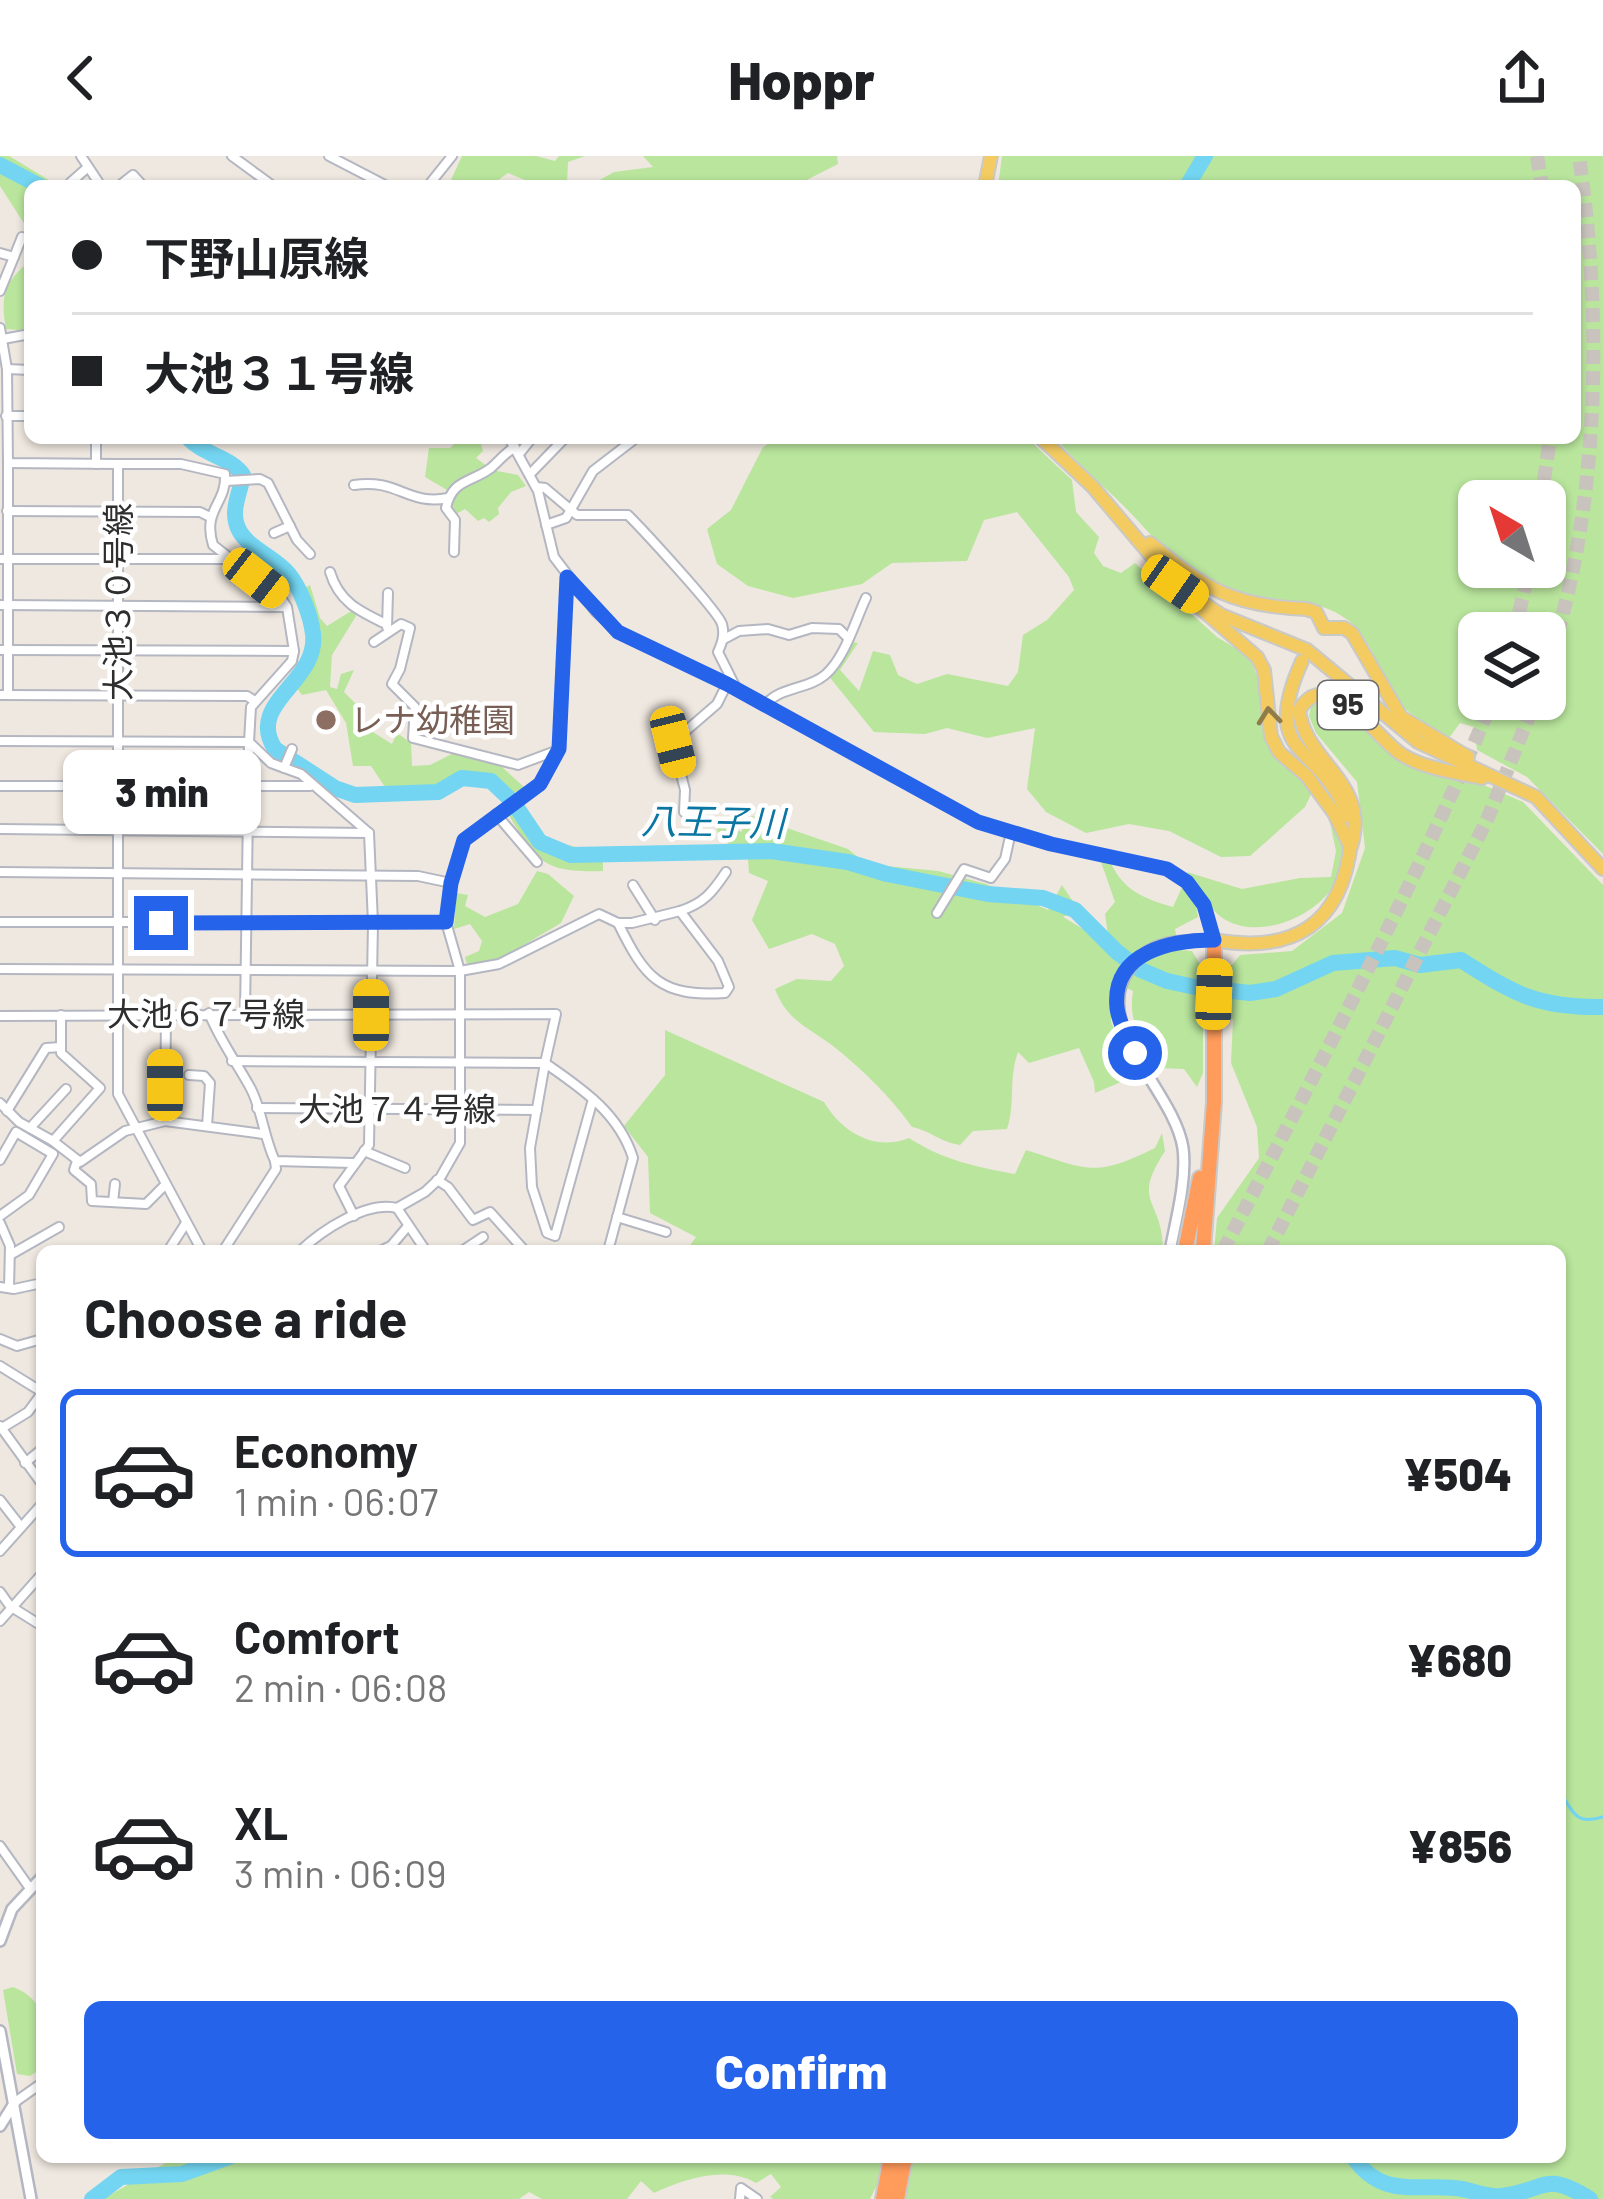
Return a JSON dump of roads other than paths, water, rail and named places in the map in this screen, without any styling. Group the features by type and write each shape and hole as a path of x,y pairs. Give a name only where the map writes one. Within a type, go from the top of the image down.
{"highway":[{"path":"1203,1245 1214,1102 1214,940"},
{"path":"1186,1245 1214,1102"},
{"path":"883,2199 891,2163"},
{"path":"897,2199 904,2163"}],"main road":[{"name":"95","path":"1047,444 1186,574 1224,597 1316,612 1324,628"},
{"name":"95","path":"1122,518 1175,584 1219,628 1257,657 1264,670 1271,736 1279,752 1307,776 1334,813 1351,848"},
{"name":"95","path":"1175,584 1221,615 1306,650 1418,742 1536,797"},
{"name":"95","path":"1313,644 1324,628"},
{"name":"95","path":"1324,628 1345,628 1352,633 1401,717 1518,782 1603,869"},
{"name":"95","path":"1302,661 1286,702 1288,735 1344,807 1352,830 1351,848"},
{"name":"95","path":"1214,940 1246,946 1301,932 1341,892 1356,830 1348,792 1301,725 1300,710 1313,695 1327,693 1343,700 1405,756 1536,797"}],"street":[{"path":"80,156 97,180"},
{"path":"328,156 375,180"},
{"path":"433,180 452,156"},
{"path":"234,157 264,180"},
{"path":"73,180 88,167"},
{"path":"0,291 22,237"},
{"path":"0,253 14,256"},
{"path":"2,333 8,463 4,695 247,696 254,701"},
{"path":"7,369 24,370"},
{"path":"6,416 24,416"},
{"path":"96,444 96,464"},
{"path":"530,474 558,444"},
{"path":"545,526 566,518 593,471 628,444"},
{"path":"454,552 455,520 446,508 453,488 490,469 514,446 536,486 554,556 618,632 727,684 978,822 1167,869 1187,882 1204,905 1214,940 1158,945 1137,960 1118,991 1117,1006 1123,1027 1161,1091 1183,1150 1171,1245"},
{"name":"大池３０号線","path":"8,463 118,464 118,1090 199,1245"},
{"path":"118,464 200,466 218,469 228,480"},
{"path":"228,480 251,478 268,483 310,554"},
{"path":"228,480 208,517 213,545 287,607 294,652 292,661 254,701 246,786 245,1013"},
{"path":"354,485 379,481 426,502 448,497"},
{"path":"536,486 545,488 570,511 594,518 628,515 652,539 720,618 724,639 718,652 737,690"},
{"path":"5,503 200,512 208,517"},
{"path":"274,533 290,526"},
{"path":"4,559 230,559"},
{"path":"330,572 340,595 353,608 387,627"},
{"path":"397,1208 437,1180 460,1143 460,971 446,922 451,883 464,840 540,784 559,749 567,577"},
{"path":"387,627 388,593"},
{"path":"765,705 774,695 824,676 866,598"},
{"path":"4,605 287,607"},
{"path":"374,642 387,627 401,624 410,628 392,684 415,706 413,738 518,765 559,749"},
{"path":"724,639 739,631 768,629 789,635 812,628 839,629 847,637"},
{"path":"4,650 294,652"},
{"path":"696,812 684,812 685,790 670,742 717,704 727,684"},
{"path":"0,741 249,742 271,763 301,774 368,833 373,922 369,1144 339,1186 354,1216"},
{"path":"285,766 292,749"},
{"path":"0,786 311,785"},
{"path":"496,814 537,862"},
{"path":"0,829 368,833"},
{"path":"937,913 964,868 991,878 998,873 1011,832"},
{"path":"0,872 418,876 451,883"},
{"path":"0,969 460,971 499,964 599,914 618,923 655,920 680,911 708,898 726,872"},
{"path":"633,885 655,920"},
{"path":"618,923 632,957 674,991 707,994 727,990 718,961 680,911"},
{"path":"0,922 446,922"},
{"path":"165,1120 166,1013"},
{"path":"209,1013 253,1092 277,1169 227,1245"},
{"name":"大池６７号線","path":"0,1016 556,1014 544,1063"},
{"path":"61,1015 61,1053 100,1088 118,1090"},
{"path":"61,1047 46,1048 4,1107 77,1161"},
{"path":"232,1061 544,1063 614,1120 633,1158 610,1245"},
{"path":"544,1063 530,1148 532,1187 547,1233 555,1236 593,1099"},
{"path":"189,1075 204,1076 210,1083 207,1126"},
{"path":"53,1141 100,1088"},
{"path":"30,1128 66,1089"},
{"name":"大池７４号線","path":"257,1108 537,1110"},
{"path":"166,1185 146,1204 92,1201 91,1184 74,1170 77,1161 136,1128 165,1120 263,1134"},
{"path":"0,1160 16,1132 53,1154 29,1195 0,1220 10,1255 4,1288 36,1284"},
{"path":"364,1151 405,1168"},
{"path":"275,1161 353,1163"},
{"path":"437,1180 473,1220 490,1211 520,1245"},
{"path":"113,1202 115,1184"},
{"path":"307,1245 384,1204 397,1208 422,1245"},
{"path":"617,1217 666,1232"},
{"path":"172,1245 186,1223"},
{"path":"393,1245 408,1226"},
{"path":"10,1255 59,1227"},
{"path":"471,1245 483,1237"},
{"path":"0,1339 17,1346 36,1341"},
{"path":"0,1366 36,1391"},
{"path":"36,1402 28,1412 1,1427 36,1477"},
{"path":"25,1463 36,1454"},
{"path":"0,1500 21,1527"},
{"path":"0,1551 36,1511"},
{"path":"0,1621 36,1580"},
{"path":"0,1592 10,1606 36,1622"},
{"path":"0,1846 29,1887"},
{"path":"1,1932 36,1882"},
{"path":"0,2031 31,2199"},
{"path":"0,2126 14,2102 36,2087"},
{"path":"740,2199 741,2188 757,2199"}],"waterway":[{"path":"1191,180 1205,156"},
{"path":"0,165 29,180"},
{"name":"八王子川","path":"196,444 243,475 235,510 239,530 288,573 310,619 312,651 275,705 268,733 275,749 335,788 355,795 438,792 462,778 491,781 513,802 540,842 571,855 771,851 848,862 988,894 1043,898 1075,910 1141,970 1195,987 1250,993 1276,989 1333,963 1395,958 1420,965 1461,960 1496,982 1543,1002 1603,1007"},
{"path":"1566,1802 1581,1818 1603,1817"},
{"path":"92,2199 121,2177 182,2174 212,2163"},
{"path":"1358,2163 1375,2179 1399,2186 1455,2188 1496,2196 1554,2184 1590,2199"}],"tunnel":[{"path":"1537,156 1541,180"},
{"path":"1563,612 1577,549 1592,417 1592,285 1579,156"},
{"path":"1544,480 1549,444"},
{"path":"1519,612 1525,588"},
{"path":"1226,1245 1398,909 1484,720"},
{"path":"1271,1245 1487,820 1527,720"}],"place":[{"name":"レナ幼稚園","path":"326,720"}]}
